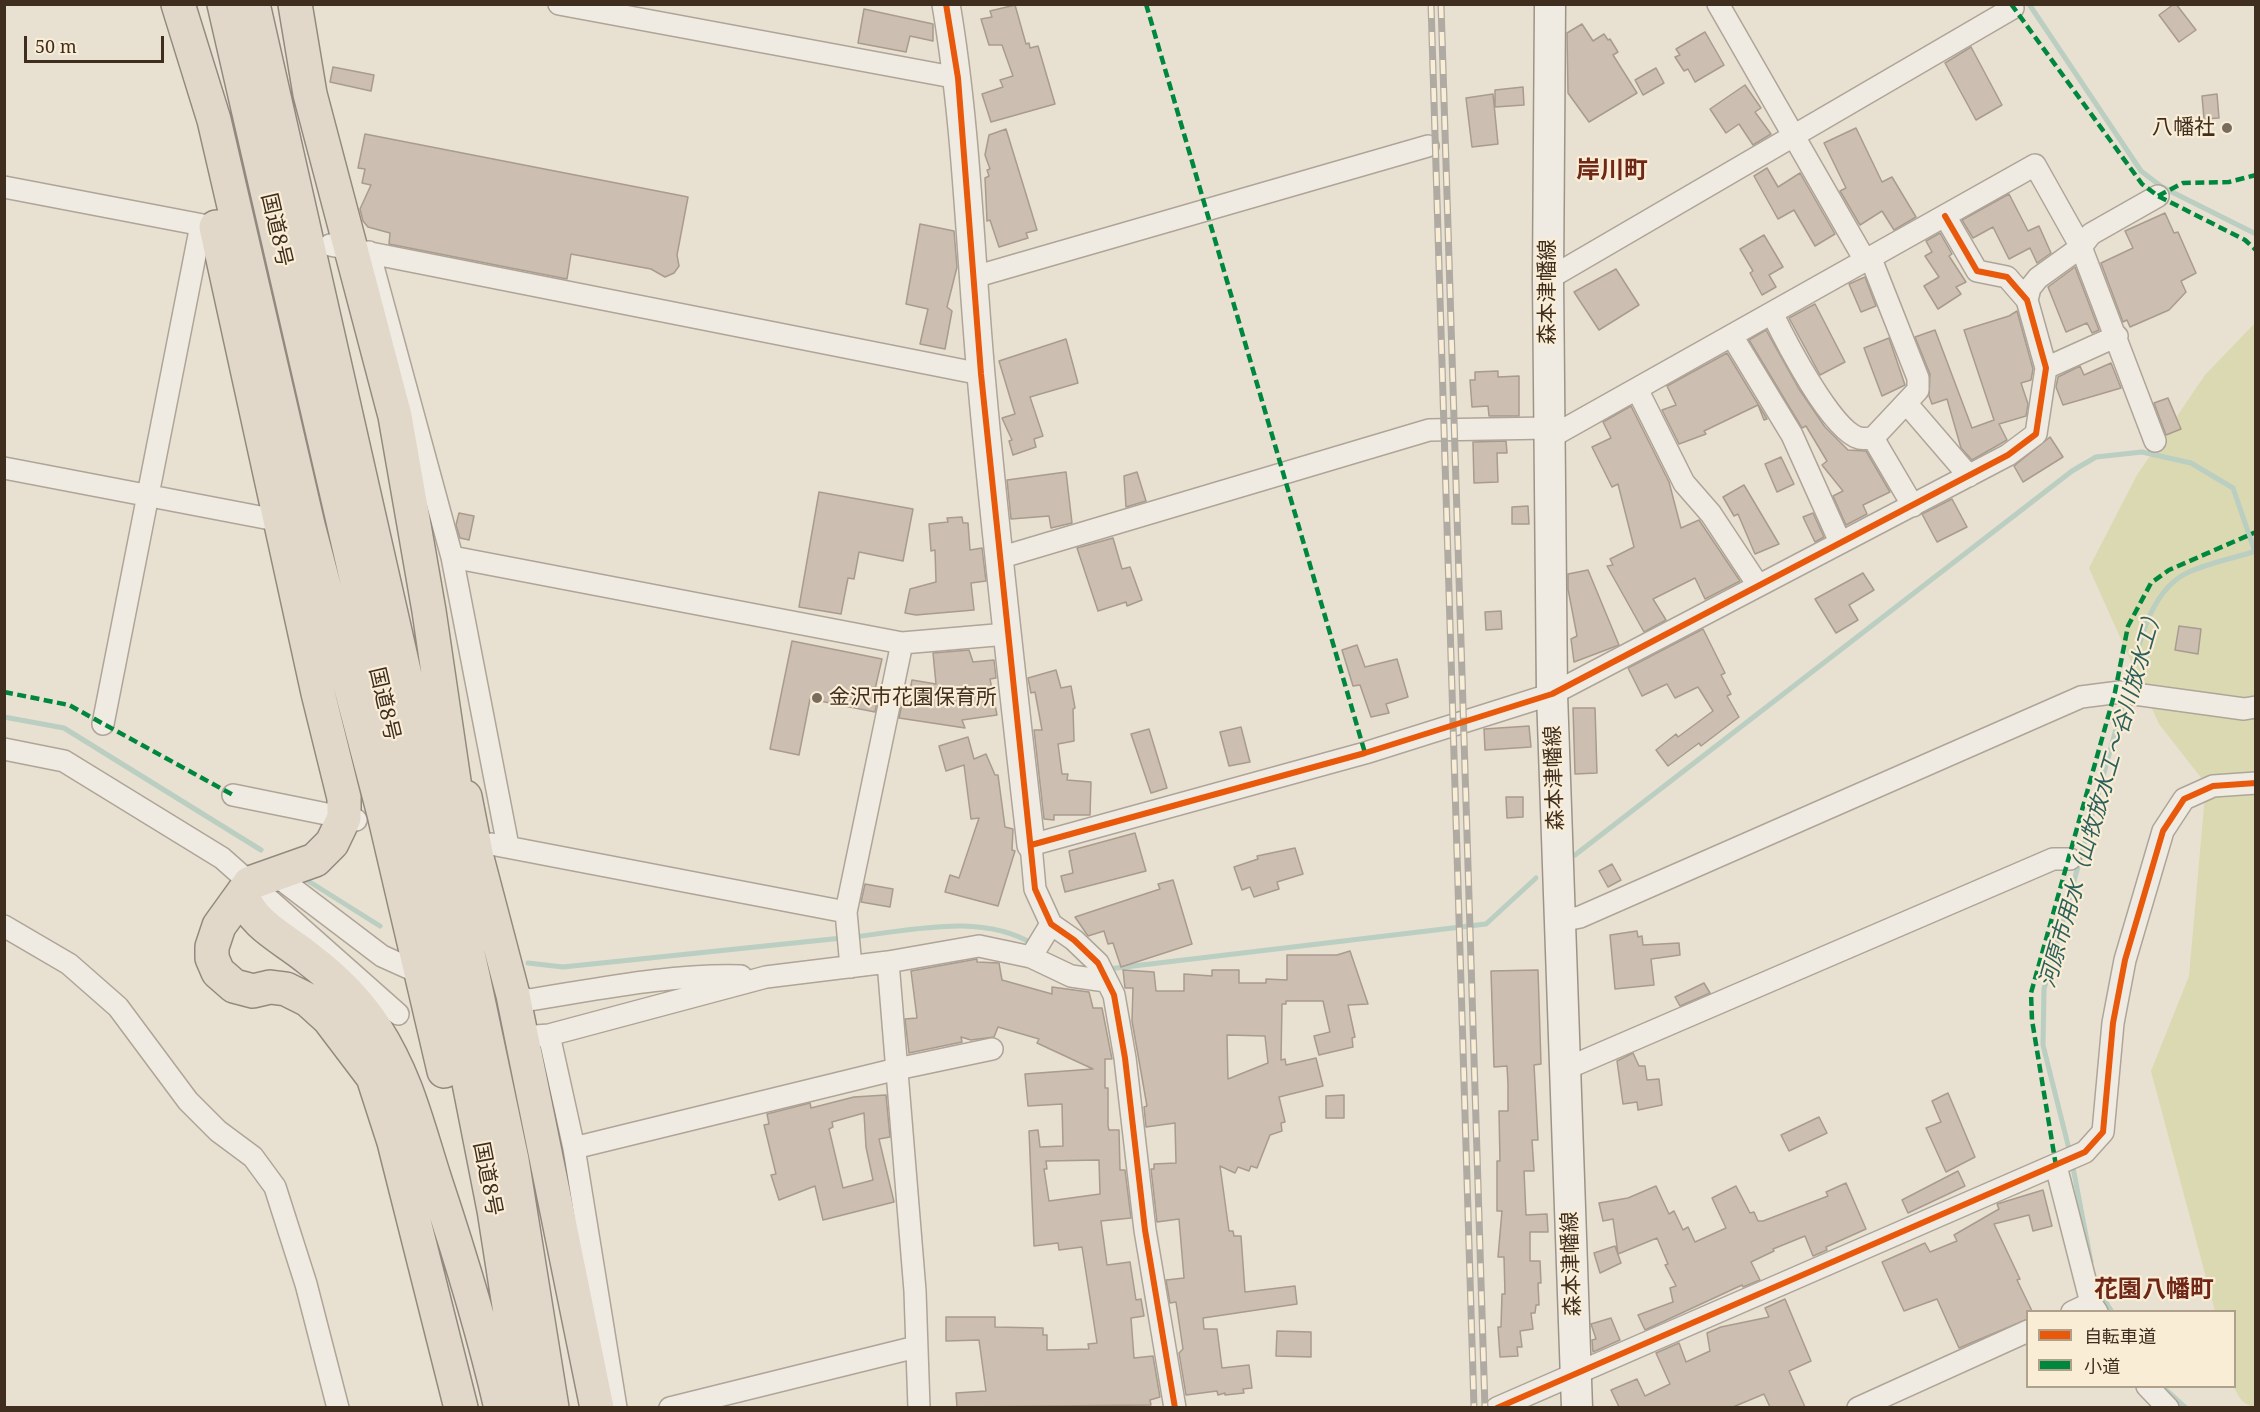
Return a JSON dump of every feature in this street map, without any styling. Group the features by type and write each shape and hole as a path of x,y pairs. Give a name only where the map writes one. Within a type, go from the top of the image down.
{"highway":[{"path":"178,4 214,120 226,228 281,521 344,798 352,819 315,860 255,884 219,926 214,936 212,958 218,972 234,986 253,991 270,987 285,989 308,1000 329,1019 373,1077 394,1142 461,1407"},
{"name":"国道8号","path":"224,4 449,981 494,1210 525,1407"},
{"name":"国道8号","path":"253,4 476,988 512,1161 543,1340 552,1407"},
{"path":"295,4 310,94 395,416 429,611 466,861 550,1305 543,1340"},
{"path":"226,228 346,666 475,1185 494,1210"},
{"path":"450,763 460,775 477,858 513,995 597,1407"},
{"path":"255,884 247,908 255,920 309,958 350,995 391,1016 402,1076 422,1133 481,1330 501,1407"}],"main road":[{"name":"森本津幡線","path":"1550,4 1548,279 1552,694 1577,1407"}],"street":[{"path":"560,4 958,78"},
{"path":"946,4 958,78 981,374 1040,943 1071,976 1103,973"},
{"path":"1718,4 1862,255 1870,259 1917,378 1918,390 1873,438 1859,438 1841,424 1791,352 1772,313"},
{"path":"1548,279 2013,8"},
{"path":"974,277 1428,146"},
{"path":"999,558 1429,430 1549,433 1637,389 2035,165 2081,247 2117,336 2155,441"},
{"path":"4,187 226,228 148,496 103,724"},
{"path":"2027,300 2030,288 2038,278 2081,247 2091,234 2158,196"},
{"path":"1031,845 1365,753 1552,694 2008,455 2036,434 2046,368 2027,300 2007,278 1977,271 1945,216"},
{"path":"847,927 500,845 452,557 350,249 981,374"},
{"path":"1732,336 1792,435 1840,542"},
{"path":"2046,368 2117,336"},
{"path":"1637,389 1684,483 1711,514 1758,585"},
{"path":"1907,404 1970,476"},
{"path":"1873,438 1913,506"},
{"path":"4,468 281,521"},
{"path":"452,557 902,643 1007,634"},
{"path":"851,967 847,927 902,643"},
{"path":"1560,921 1580,917 2081,697 2126,693 2256,708"},
{"path":"4,749 64,761 222,858 255,884 382,956 422,974"},
{"path":"1497,1407 2085,1152 2103,1132 2113,1023 2125,960 2163,831 2184,799 2213,786 2256,783"},
{"path":"232,795 352,819"},
{"path":"1565,1069 2053,859 2070,859"},
{"path":"4,926 69,964 118,1007 188,1101 218,1131 253,1157 275,1187 306,1284 338,1407"},
{"path":"616,1407 574,1148 542,1036 766,977 888,962 979,946 1074,940 1103,973 1114,995 1125,1058 1145,1230 1175,1407"},
{"path":"888,962 915,1291 919,1407"},
{"path":"513,995 529,1000 633,983 718,975 766,977"},
{"path":"574,1148 897,1069 992,1049"},
{"path":"2066,1161 2087,1309"},
{"path":"1858,1407 2026,1333"},
{"path":"670,1407 916,1347"},
{"path":"2149,1388 2168,1407"}],"green space":[{"path":"2255,323 2255,1407 2242,1400 2235,1388 2236,1310 2215,1310 2151,1071 2189,976 2206,784 2159,724 2089,568 2137,475 2205,375"}],"building":[{"path":"2174,4 2196,30 2179,42 2159,15"},
{"path":"1015,5 1026,44 1029,43 1030,48 1038,46 1055,104 991,122 982,94 1003,87 1000,80 1013,76 1002,45 989,45 981,19 992,17 990,11"},
{"path":"864,9 933,24 933,41 910,36 906,52 858,43"},
{"path":"1582,24 1593,41 1604,34 1608,40 1610,39 1618,52 1613,55 1637,93 1589,122 1568,93 1567,33"},
{"path":"1705,32 1724,65 1695,82 1688,69 1684,71 1675,57 1680,55 1676,49"},
{"path":"1971,47 2002,105 1976,120 1945,63"},
{"path":"333,67 374,75 371,91 330,82"},
{"path":"1656,68 1664,83 1643,95 1635,80"},
{"path":"1745,85 1761,108 1755,112 1771,134 1753,145 1739,124 1726,133 1710,109"},
{"path":"1523,87 1524,105 1495,107 1495,90"},
{"path":"1493,94 1498,144 1472,147 1466,98"},
{"path":"2217,94 2219,118 2204,119 2202,96"},
{"path":"1856,128 1882,182 1892,177 1916,217 1894,230 1882,211 1860,225 1840,191 1846,188 1824,143"},
{"path":"1006,129 1037,230 1026,233 1028,238 999,247 990,220 987,221 985,178 989,176 987,170 990,169 985,155 989,135"},
{"path":"365,134 688,197 677,255 679,266 674,273 665,277 651,269 571,254 567,279 389,244 390,233 368,227 363,221 360,209 371,185 362,183 365,169 358,168"},
{"path":"1767,168 1778,187 1800,173 1835,234 1815,246 1794,210 1778,219 1754,176"},
{"path":"2009,194 2028,231 2039,226 2051,253 2037,263 2030,248 2009,259 1993,227 1973,238 1962,220"},
{"path":"2165,213 2174,233 2178,232 2196,273 2181,281 2186,292 2169,310 2130,327 2127,320 2123,322 2101,263 2133,248 2125,231"},
{"path":"920,224 954,231 957,267 947,307 952,311 945,349 920,344 928,309 906,304"},
{"path":"1940,233 1952,254 1949,256 1966,282 1956,287 1961,294 1938,309 1924,286 1939,277 1925,256 1932,252 1926,241"},
{"path":"1764,235 1783,267 1769,275 1776,287 1762,295 1750,273 1753,271 1740,249"},
{"path":"2075,267 2099,330 2092,333 2087,323 2066,332 2048,287"},
{"path":"1616,269 1639,305 1599,330 1574,292"},
{"path":"1865,277 1876,306 1861,312 1849,284"},
{"path":"1815,304 1845,362 1820,375 1789,318"},
{"path":"2017,311 2033,369 2031,380 2021,383 2028,404 2026,416 1999,424 2007,440 1972,460 1961,448 1947,399 1932,404 1929,396 1930,374 1915,337 1935,330 1972,428 1994,420 1964,330 2009,316"},
{"path":"1766,330 1799,389 1825,427 1848,450 1866,451 1890,492 1863,505 1867,514 1846,525 1833,496 1843,491 1822,465 1827,461 1806,426 1802,428 1749,340"},
{"path":"1889,338 1905,385 1882,396 1864,348"},
{"path":"1066,339 1078,383 1030,397 1043,436 1034,439 1036,447 1013,455 1009,441 1012,440 1002,418 1015,414 999,361"},
{"path":"1727,353 1767,419 1764,420 1758,405 1704,431 1706,434 1679,444 1662,410 1676,405 1667,386"},
{"path":"2111,363 2121,388 2063,405 2056,387 2058,377 2080,366 2084,375"},
{"path":"1498,371 1498,377 1519,376 1519,416 1489,416 1488,406 1472,407 1470,380 1475,380 1475,372"},
{"path":"2168,398 2181,429 2166,435 2154,403"},
{"path":"1631,406 1669,482 1681,528 1699,520 1740,581 1705,599 1695,578 1653,599 1666,620 1644,632 1607,566 1613,565 1610,559 1634,547 1618,484 1612,487 1592,447 1611,438 1603,422"},
{"path":"2050,437 2063,457 2023,482 2014,466"},
{"path":"1506,441 1507,453 1497,453 1498,482 1474,483 1473,442"},
{"path":"1781,457 1794,484 1777,492 1765,464"},
{"path":"1066,472 1072,523 1051,528 1049,516 1011,519 1007,480"},
{"path":"1137,472 1146,501 1126,507 1124,476"},
{"path":"1744,485 1779,544 1755,554 1738,514 1734,516 1723,497"},
{"path":"819,492 913,509 903,561 859,552 854,579 848,578 841,614 799,607"},
{"path":"1952,499 1967,527 1937,542 1922,514"},
{"path":"1528,506 1529,524 1512,524 1512,507"},
{"path":"459,513 474,516 469,540 460,538 456,525"},
{"path":"1813,513 1824,537 1815,542 1803,517"},
{"path":"962,517 963,523 968,523 970,550 982,548 986,581 971,583 974,610 916,615 905,613 910,589 936,582 935,550 931,551 929,524 948,522 947,518"},
{"path":"1113,538 1122,569 1130,567 1142,600 1127,606 1126,602 1098,611 1077,548"},
{"path":"1588,570 1619,645 1574,662 1571,639 1577,636 1568,589 1568,574"},
{"path":"1863,573 1874,590 1849,605 1858,620 1836,633 1815,599"},
{"path":"1501,611 1502,629 1486,630 1485,612"},
{"path":"2179,626 2201,629 2198,654 2175,650"},
{"path":"1703,629 1725,673 1721,675 1731,694 1727,696 1739,717 1701,746 1699,743 1668,766 1656,750 1676,734 1678,737 1713,711 1698,687 1675,698 1667,684 1642,696 1628,668"},
{"path":"792,641 882,659 875,689 879,690 875,712 810,699 799,755 770,749"},
{"path":"1357,645 1365,667 1397,659 1408,697 1386,704 1389,713 1371,717 1360,685 1353,686 1342,650"},
{"path":"969,650 973,662 994,660 996,678 990,679 997,715 962,720 965,728 899,718 904,695 909,696 912,680 936,684 933,653"},
{"path":"1056,670 1061,688 1071,686 1075,708 1073,709 1074,741 1058,744 1062,774 1068,774 1067,780 1091,782 1090,815 1054,815 1054,820 1044,819 1034,730 1042,730 1035,692 1031,693 1028,678"},
{"path":"1573,708 1595,708 1597,773 1575,774"},
{"path":"1529,726 1531,747 1485,750 1484,729"},
{"path":"1241,727 1250,762 1229,766 1220,732"},
{"path":"1149,729 1167,788 1151,793 1131,734"},
{"path":"968,737 974,759 986,754 995,775 998,775 1005,827 1013,829 1012,850 1015,851 998,906 945,892 950,875 959,878 979,818 971,819 964,765 946,771 939,746"},
{"path":"1506,797 1523,797 1523,817 1507,818"},
{"path":"1135,833 1146,871 1065,892 1061,876 1073,873 1069,851"},
{"path":"1295,848 1303,874 1277,882 1279,889 1254,897 1250,887 1242,890 1234,867 1258,859 1257,856"},
{"path":"1612,864 1621,880 1608,887 1599,871"},
{"path":"1173,880 1192,944 1121,967 1113,943 1108,944 1104,931 1088,936 1075,917 1160,889 1158,884"},
{"path":"865,884 893,889 890,907 861,902"},
{"path":"1637,931 1638,937 1642,936 1643,945 1679,943 1680,955 1651,959 1654,985 1615,989 1610,935"},
{"path":"1350,951 1368,1004 1348,1005 1355,1037 1352,1038 1353,1047 1319,1055 1314,1036 1330,1032 1323,1001 1286,1001 1286,1004 1282,1004 1281,1060 1285,1059 1286,1065 1316,1058 1323,1086 1279,1097 1285,1122 1281,1123 1282,1131 1270,1135 1257,1168 1251,1166 1249,1171 1238,1167 1235,1173 1220,1166 1229,1231 1233,1231 1234,1236 1241,1236 1245,1292 1295,1286 1297,1304 1203,1318 1204,1329 1217,1329 1222,1368 1249,1365 1252,1388 1243,1389 1244,1393 1218,1395 1217,1391 1186,1395 1179,1353 1183,1349 1176,1302 1170,1303 1166,1280 1184,1278 1179,1219 1157,1222 1151,1169 1154,1169 1154,1164 1176,1163 1175,1123 1146,1127 1144,1107 1147,1106 1132,1021 1133,988 1125,988 1123,970 1154,972 1156,991 1184,991 1184,974 1212,976 1212,970 1239,970 1239,983 1266,983 1266,979 1287,980 1287,955 1337,955","holes":["1227,1035 1265,1036 1268,1063 1228,1079"]},
{"path":"977,959 977,962 999,963 1002,980 1052,994 1052,987 1089,992 1093,1008 1102,1008 1112,1059 1105,1059 1108,1126 1109,1130 1119,1130 1120,1170 1125,1170 1131,1218 1101,1221 1107,1265 1130,1262 1136,1300 1141,1299 1144,1316 1131,1318 1134,1358 1153,1356 1160,1397 1150,1400 1151,1405 957,1407 956,1393 986,1391 979,1340 946,1341 946,1317 995,1317 995,1327 1043,1328 1043,1335 1047,1335 1047,1350 1089,1349 1088,1344 1097,1343 1082,1247 1059,1250 1058,1243 1034,1246 1029,1131 1038,1130 1040,1147 1063,1146 1062,1104 1028,1106 1025,1074 1093,1069 1037,1043 1039,1039 998,1027 994,1037 971,1040 961,1037 962,1042 909,1053 905,1019 917,1018 911,971","holes":["1099,1160 1100,1194 1049,1201 1044,1169 1047,1169 1046,1161"]},
{"path":"1538,970 1541,1064 1534,1065 1538,1140 1532,1140 1534,1171 1524,1171 1526,1215 1547,1214 1548,1232 1530,1232 1530,1261 1540,1261 1541,1283 1538,1283 1539,1305 1536,1305 1535,1313 1531,1313 1533,1329 1520,1331 1522,1347 1517,1347 1518,1356 1500,1357 1498,1327 1501,1327 1502,1294 1505,1294 1504,1257 1498,1257 1502,1211 1497,1211 1497,1161 1500,1161 1499,1111 1508,1111 1508,1084 1507,1066 1494,1067 1491,971"},
{"path":"1704,983 1710,993 1680,1006 1675,997"},
{"path":"1633,1053 1639,1066 1645,1066 1647,1080 1659,1079 1662,1105 1638,1110 1637,1102 1623,1104 1617,1061"},
{"path":"1948,1093 1975,1157 1946,1172 1926,1128 1941,1122 1932,1101"},
{"path":"886,1095 890,1137 879,1139 894,1202 823,1220 815,1186 779,1200 771,1175 776,1174 764,1125 769,1124 767,1114 810,1103 811,1108 854,1097","holes":["864,1113 866,1147 873,1180 843,1188 829,1129 833,1127 832,1122"]},
{"path":"1344,1095 1344,1118 1326,1118 1326,1096"},
{"path":"1819,1117 1827,1133 1789,1151 1781,1135"},
{"path":"1958,1171 1965,1186 1908,1213 1902,1200"},
{"path":"1846,1183 1866,1229 1826,1247 1827,1250 1813,1256 1805,1236 1773,1249 1774,1251 1751,1262 1760,1280 1743,1287 1742,1285 1645,1330 1638,1315 1673,1302 1670,1288 1676,1286 1665,1265 1668,1264 1657,1238 1618,1254 1613,1219 1603,1221 1599,1203 1628,1198 1656,1186 1669,1214 1674,1211 1683,1230 1688,1227 1695,1242 1726,1228 1712,1198 1736,1186 1750,1213 1754,1212 1758,1221 1763,1221 1828,1196 1826,1192"},
{"path":"2043,1190 2052,1226 2033,1231 2029,1215 1994,1224 2020,1279 2017,1280 2032,1310 2026,1310 2026,1320 1959,1348 1937,1299 1904,1311 1882,1262 1925,1243 1930,1252 1957,1241 1954,1235 1999,1209 1997,1204"},
{"path":"1615,1246 1621,1263 1600,1273 1594,1253"},
{"path":"1785,1299 1811,1361 1789,1371 1805,1407 1770,1407 1764,1394 1733,1407 1619,1407 1611,1390 1637,1379 1645,1396 1670,1384 1656,1353 1679,1343 1686,1362 1710,1351 1707,1333 1721,1327 1769,1317 1765,1308"},
{"path":"1611,1318 1620,1340 1593,1352 1592,1340 1596,1339 1591,1324"},
{"path":"1277,1331 1311,1332 1311,1357 1276,1356"}],"waterway":[{"path":"2029,4 2141,171 2162,187 2256,234"},
{"path":"1575,855 2072,471 2096,457 2142,452 2191,463 2233,488 2255,552"},
{"name":"河原市用水（山牧放水工～谷川放水工）","path":"2127,688 2147,623 2164,592 2189,572 2256,551"},
{"name":"河原市用水（山牧放水工～谷川放水工）","path":"2070,1153 2043,1045 2044,989 2125,697"},
{"path":"4,717 64,728 261,850"},
{"path":"1108,969 1486,924 1536,878"},
{"path":"305,879 380,926"},
{"path":"852,937 921,928 968,926 1012,934 1033,944"},
{"path":"528,963 563,967 842,938"},
{"name":"河原市用水（山牧放水工～谷川放水工）","path":"2072,1162 2091,1262"},
{"name":"河原市用水（山牧放水工～谷川放水工）","path":"2096,1286 2111,1310"},
{"name":"河原市用水（山牧放水工～谷川放水工）","path":"2164,1388 2186,1408"}],"railway":[{"path":"1431,4 1474,1408"},
{"path":"1441,4 1485,1408"}],"marked path":[{"path":"1146,4 1365,753"},
{"path":"2011,4 2142,184 2158,196 2245,240 2256,250"},
{"path":"2158,196 2183,183 2229,182 2256,175"},
{"path":"2056,1166 2032,1020 2031,993 2115,692 2128,626 2151,583 2169,570 2256,532"},
{"path":"4,692 69,705 233,795"}],"cycle path":[{"path":"946,4 958,78 981,374 1035,889 1051,924 1074,940 1098,963 1114,995 1125,1058 1145,1230 1175,1408"},
{"path":"1031,845 1365,753 1552,694 2008,455 2036,434 2046,368 2027,300 2007,277 1977,271 1945,216"},
{"path":"1497,1408 2085,1152 2103,1132 2113,1023 2125,960 2163,831 2184,799 2213,786 2256,783"}],"place":[{"name":"八幡社","path":"2227,128"},
{"name":"金沢市花園保育所","path":"817,698"}],"district":[{"name":"岸川町","path":"1612,171"},
{"name":"花園八幡町","path":"2154,1290"}]}
